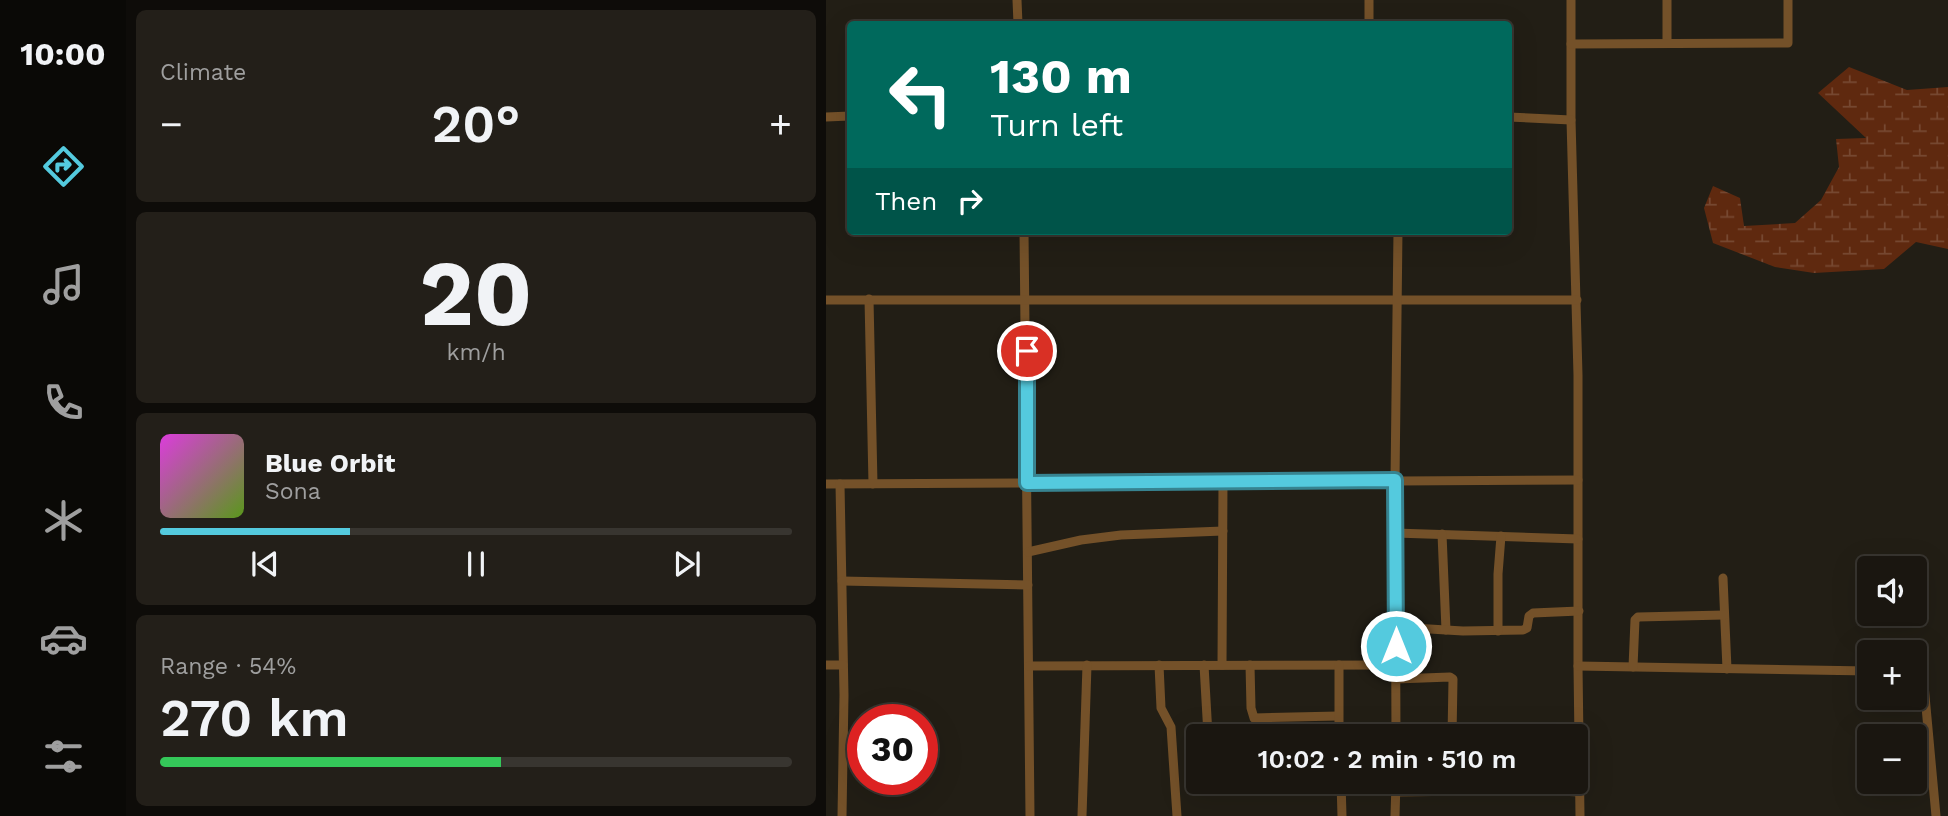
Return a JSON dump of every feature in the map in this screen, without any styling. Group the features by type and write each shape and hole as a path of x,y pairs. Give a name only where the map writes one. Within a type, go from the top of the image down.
{"street":[{"path":"1017,0 1018,21"},
{"path":"1369,0 1369,21"},
{"path":"1571,0 1571,120 1577,300 1579,724"},
{"path":"1667,0 1667,42"},
{"path":"1571,44 1788,43 1788,0"},
{"path":"826,117 847,116"},
{"path":"1512,117 1571,120"},
{"path":"1024,235 1030,816"},
{"path":"1396,724 1398,235"},
{"path":"869,299 873,484"},
{"path":"826,300 1577,300"},
{"path":"826,484 1578,480"},
{"path":"1222,665 1223,481"},
{"path":"840,484 842,816"},
{"path":"1028,552 1081,540 1121,535 1223,531"},
{"path":"1395,533 1578,539"},
{"path":"1442,534 1446,630"},
{"path":"1499,631 1498,574 1501,536"},
{"path":"1723,578 1727,669"},
{"path":"842,581 1028,585"},
{"path":"1396,627 1523,631 1533,613 1579,611"},
{"path":"1633,667 1635,620 1638,617 1724,615"},
{"path":"826,665 843,665"},
{"path":"1082,816 1087,665"},
{"path":"1159,665 1161,708 1171,727 1177,816"},
{"path":"1204,665 1207,724"},
{"path":"1250,665 1251,708 1254,718 1338,716"},
{"path":"1338,724 1339,665"},
{"path":"1029,666 1396,665"},
{"path":"1578,666 1857,671"},
{"path":"1396,679 1451,677 1452,724"},
{"path":"1925,710 1936,816"},
{"path":"1341,794 1342,816"},
{"path":"1395,816 1396,794"},
{"path":"1580,794 1580,816"}],"green space":[{"path":"1849,67 1907,90 1948,87 1948,249 1916,242 1884,269 1814,273 1775,267 1713,243 1704,208 1713,186 1740,198 1744,226 1795,223 1821,200 1839,167 1836,139 1866,138 1818,93"}],"route":[{"path":"1027,351 1027,483 1395,480 1396,646"}]}
